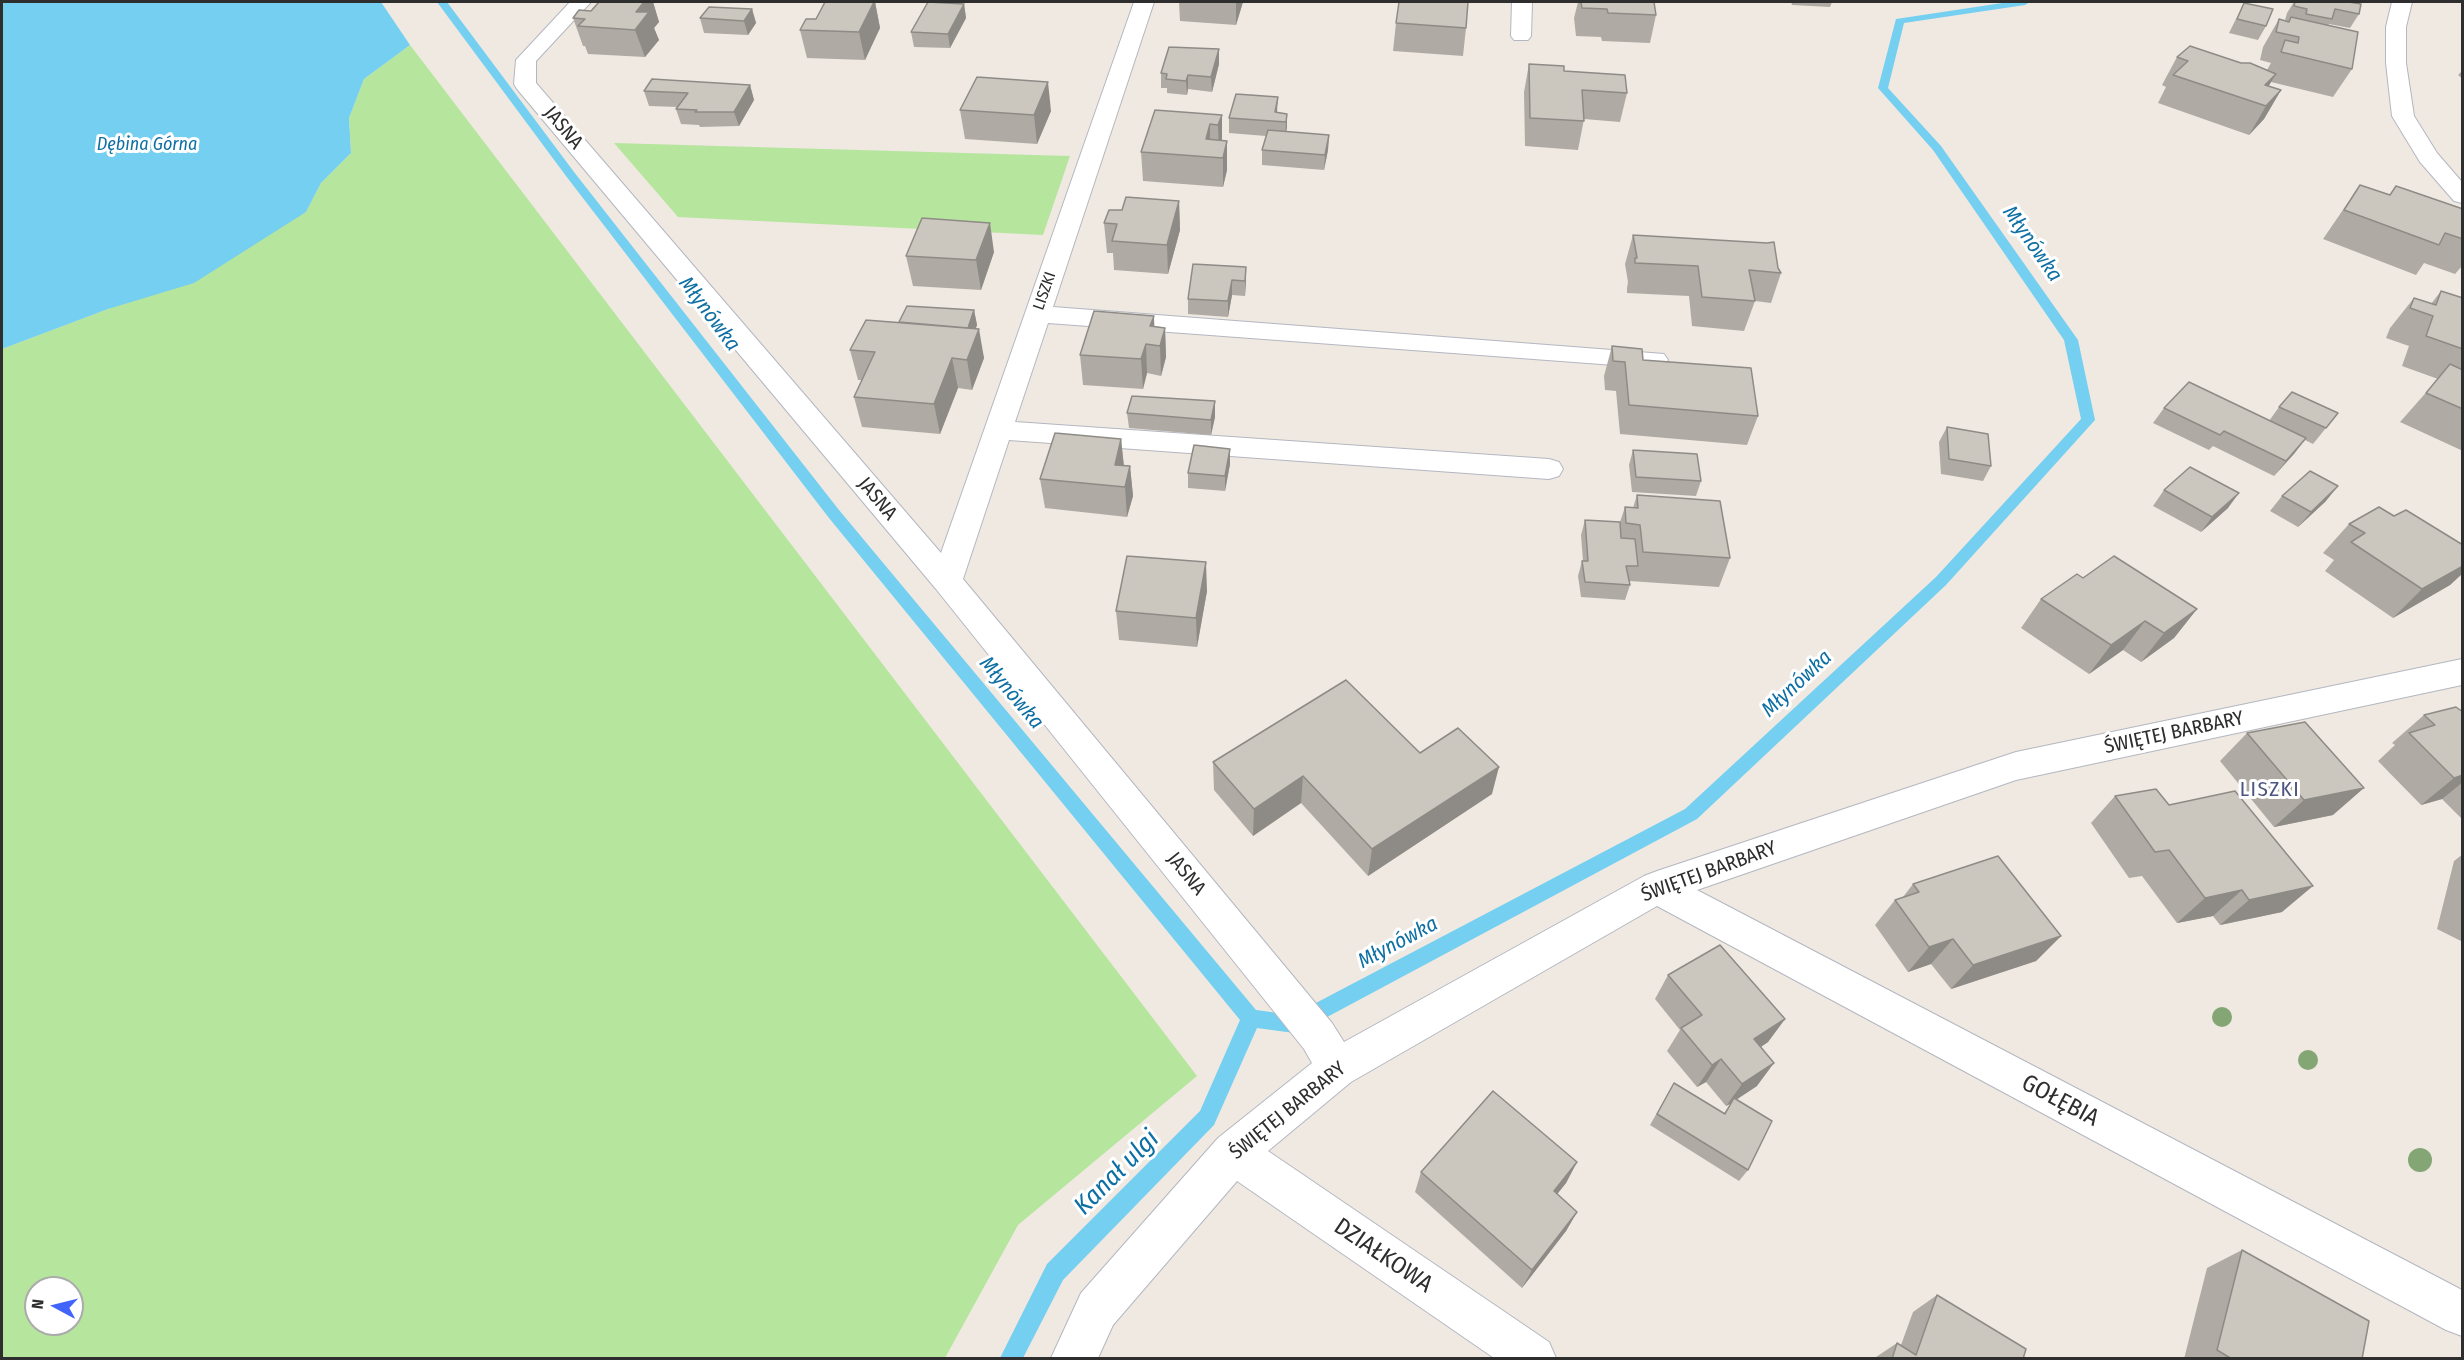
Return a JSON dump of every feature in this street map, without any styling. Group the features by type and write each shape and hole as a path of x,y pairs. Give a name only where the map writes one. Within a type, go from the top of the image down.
{"street":[{"name":"JASNA","path":"581,2 525,60 525,84 947,581 1328,1052"},
{"name":"LISZKI","path":"947,581 1144,2"},
{"path":"1521,36 1522,2"},
{"path":"2402,2 2396,27 2396,63 2403,116 2428,157 2463,196"},
{"path":"1037,314 1655,360"},
{"path":"998,430 1549,470"},
{"name":"ŚWIĘTEJ BARBARY","path":"1074,1359 1097,1308 1233,1153 1328,1052 1657,887 2016,766 2461,674"},
{"name":"GOŁĘBIA","path":"1657,887 2463,1314"},
{"name":"DZIAŁKOWA","path":"1233,1153 1533,1359"}],"green space":[{"path":"410,45 1197,1076 1018,1225 945,1358 2,1358 2,349 108,309 306,212 321,183 351,153 349,118 364,79"},
{"path":"614,143 1070,156 1043,235 678,217"}],"water":[{"name":"Dębina Górna","path":"2,2 381,2 410,45 364,79 349,118 351,153 321,183 306,212 194,283 108,309 2,349"}],"building":[{"path":"599,2 644,2 636,12 649,12 635,30 578,26 585,19 573,18 579,10 591,11"},
{"path":"825,2 874,2 859,32 800,30 806,19 816,19"},
{"path":"928,2 964,4 948,34 911,32"},
{"path":"1399,2 1468,2 1466,28 1396,23"},
{"path":"1581,2 1654,2 1656,15 1608,13 1607,9 1582,8"},
{"path":"2295,2 2361,4 2359,14 2335,9 2332,19 2306,14 2307,9 2294,6"},
{"path":"2244,3 2273,9 2266,26 2237,19"},
{"path":"709,7 752,9 744,21 700,18"},
{"path":"2291,17 2358,32 2352,69 2281,52 2285,40 2298,43 2299,37 2276,32 2279,19 2289,22"},
{"path":"2190,46 2241,63 2250,63 2276,74 2265,85 2281,90 2266,106 2173,75 2188,61 2177,57"},
{"path":"1169,47 1219,49 1211,77 1188,75 1186,81 1166,79 1167,74 1161,73"},
{"path":"1529,64 1564,66 1564,71 1625,75 1627,93 1582,90 1584,121 1530,118"},
{"path":"977,77 1048,82 1034,115 960,110"},
{"path":"652,79 750,85 734,112 695,112 697,110 676,109 688,93 644,91"},
{"path":"1236,94 1278,97 1275,112 1287,114 1286,122 1229,118"},
{"path":"1155,110 1222,115 1218,125 1210,124 1206,139 1227,141 1223,158 1141,152"},
{"path":"1268,130 1329,135 1325,155 1262,150"},
{"path":"2360,185 2390,195 2396,186 2463,209 2463,239 2445,233 2439,245 2344,210"},
{"path":"1126,197 1179,201 1167,245 1112,241 1117,224 1104,223 1109,210 1122,210"},
{"path":"922,218 990,223 976,260 906,256"},
{"path":"1633,235 1774,242 1778,268 1781,273 1749,270 1755,301 1702,297 1698,266 1635,263 1635,258 1637,258"},
{"path":"1193,264 1246,267 1245,281 1232,280 1228,301 1188,299"},
{"path":"2441,291 2463,298 2463,349 2426,336 2433,316 2410,308 2414,298 2436,305"},
{"path":"907,306 974,310 968,328 899,322"},
{"path":"1094,311 1154,316 1150,326 1165,328 1160,346 1146,344 1141,359 1080,355"},
{"path":"866,320 979,329 967,360 952,358 934,404 854,397 875,352 850,350"},
{"path":"1612,346 1642,349 1643,360 1751,368 1758,416 1629,405 1625,362 1613,361"},
{"path":"2450,364 2463,370 2463,409 2426,393"},
{"path":"2189,382 2306,438 2286,461 2224,431 2220,435 2164,408"},
{"path":"2292,392 2338,413 2326,428 2279,407"},
{"path":"1132,396 1215,401 1211,420 1127,413"},
{"path":"1947,427 1988,434 1991,466 1949,459"},
{"path":"1055,433 1121,439 1115,465 1130,466 1125,487 1040,479"},
{"path":"1194,445 1230,449 1225,476 1188,473"},
{"path":"1633,450 1697,454 1701,481 1636,477"},
{"path":"2190,467 2239,493 2212,517 2164,490"},
{"path":"2310,471 2338,486 2311,512 2282,496"},
{"path":"1637,495 1720,501 1730,558 1643,552 1640,525 1626,523 1625,507 1638,508"},
{"path":"2379,507 2394,516 2406,510 2463,545 2463,566 2422,589 2351,542 2365,533 2349,524"},
{"path":"1585,520 1620,522 1621,538 1635,539 1638,566 1626,566 1630,585 1585,582 1582,561 1588,561"},
{"path":"1127,556 1206,562 1196,618 1116,611"},
{"path":"2114,556 2197,609 2164,633 2145,621 2111,645 2041,599 2077,574 2083,578"},
{"path":"1346,680 1420,753 1458,728 1499,767 1372,849 1303,776 1254,809 1213,762"},
{"path":"2456,707 2463,712 2463,775 2454,778 2409,733 2435,725 2424,715"},
{"path":"2305,722 2364,788 2304,800 2247,733"},
{"path":"2156,789 2169,805 2235,791 2313,886 2249,900 2242,890 2205,898 2169,850 2155,852 2115,796"},
{"path":"1998,856 2061,936 1973,965 1953,939 1929,947 1895,900 1919,892 1913,884"},
{"path":"1720,945 1785,1019 1754,1039 1774,1063 1742,1084 1721,1059 1712,1065 1681,1028 1702,1015 1668,975"},
{"path":"1674,1083 1725,1114 1734,1098 1772,1121 1748,1170 1657,1114"},
{"path":"1493,1091 1577,1162 1554,1191 1577,1212 1532,1270 1421,1172"},
{"path":"2242,1250 2369,1321 2362,1359 2232,1359 2217,1350"},
{"path":"1937,1295 2026,1349 2023,1359 1892,1359 1897,1343 1916,1355"}],"waterway":[{"name":"Młynówka","path":"442,2 570,174 834,514 1251,1018"},
{"name":"Młynówka","path":"1251,1018 1294,1024 1691,814 1941,581 2088,420 2071,340 1937,148 1883,88 1900,21 2025,2"},
{"name":"Kanał ulgi","path":"1011,1358 1055,1272 1207,1118 1251,1018"}],"district":[{"name":"LISZKI","path":"2270,790"}]}
